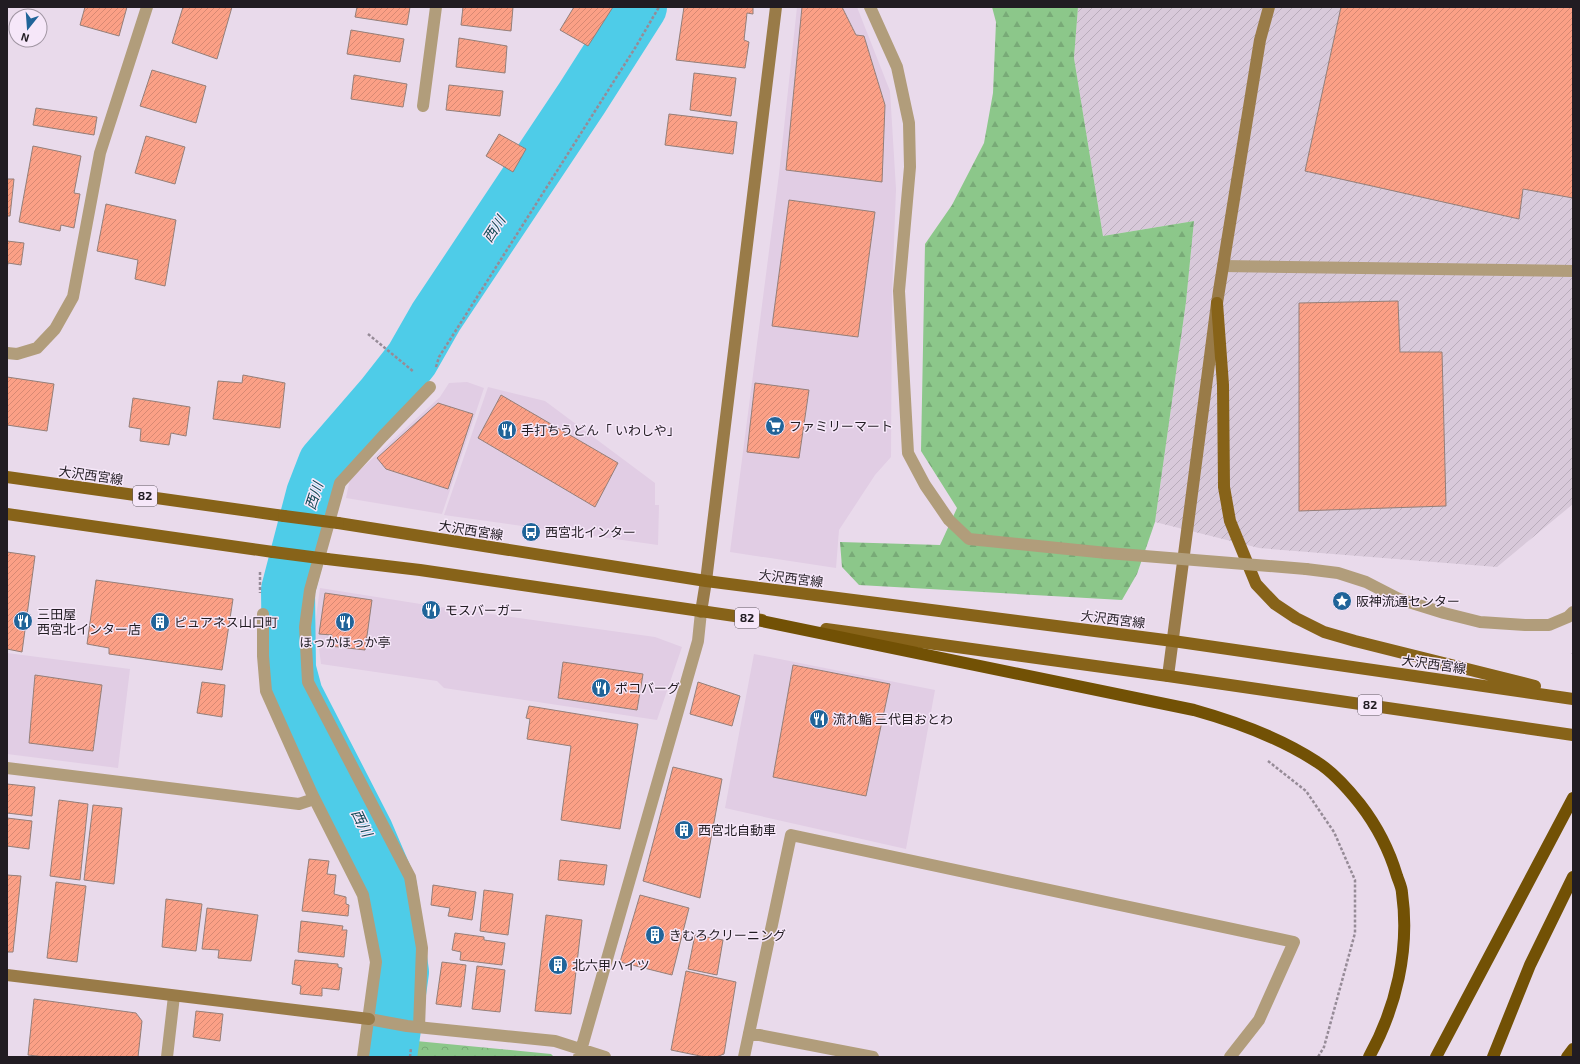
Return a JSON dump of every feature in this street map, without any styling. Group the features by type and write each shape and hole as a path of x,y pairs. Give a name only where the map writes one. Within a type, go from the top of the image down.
{"highway":[{"path":"752,619 1194,710 1239,723 1280,740 1318,762 1348,789 1373,820 1391,855 1402,892 1405,931 1401,969 1390,1009 1369,1057"},
{"path":"1436,1057 1573,798"},
{"path":"1493,1057 1530,965 1573,876"},
{"path":"1568,1057 1573,1049"}],"main road":[{"path":"1217,302 1223,385 1224,487 1230,521 1256,584 1274,604 1296,618 1324,632 1573,698"},
{"name":"大沢西宮線","path":"7,477 338,523 706,581 1173,641 1573,698"},
{"name":"82","path":"7,514 1168,676 1573,735"}],"street":[{"path":"7,353 17,354 37,348 55,329 72,297 100,153 147,7"},
{"path":"423,106 436,7"},
{"path":"580,1054 698,641 776,7"},
{"path":"870,7 897,68 909,123 910,167 899,291 908,453 925,485 949,520 969,539 1107,553 1306,569 1338,573 1366,582 1399,599 1480,622 1549,625 1568,617 1573,612"},
{"path":"1168,676 1217,302 1260,40 1269,7"},
{"path":"1223,266 1573,271"},
{"path":"413,1026 422,948 410,877 308,682 305,627 310,590 340,483 430,387"},
{"path":"263,614 263,656 266,691 314,799 363,895 376,962 363,1057"},
{"path":"7,768 298,804 314,799"},
{"path":"744,1057 791,834 1294,942 1259,1020 1230,1057"},
{"path":"7,975 369,1019 413,1026 555,1041 580,1054 605,1057"},
{"path":"167,1057 174,996"},
{"path":"749,1033 872,1057"}],"path":[{"path":"430,387 439,356 635,48 659,7"},
{"path":"368,334 415,372"},
{"path":"259,584 260,572"},
{"path":"1262,757 1306,791 1334,832 1355,880 1356,933 1324,1047 1318,1057"}],"shaded area":[{"path":"797,7 857,7 890,91 896,189 892,296 891,457 875,475 839,530 836,568 730,552 779,174"},
{"name":"阪神流通センター","path":"1078,7 1573,7 1573,504 1497,567 1259,548 1155,522 1186,302 1194,221 1103,236 1074,58"},
{"path":"467,382 484,388 442,514 346,498 350,479 440,397 449,383"},
{"path":"488,387 545,401 655,483 655,505 659,505 658,545 444,515"},
{"path":"320,588 433,606 655,637 682,647 657,720 444,688 437,681 321,664 318,640 313,639"},
{"path":"7,653 130,669 118,768 7,754"},
{"path":"754,654 935,690 906,849 725,808"}],"green space":[{"path":"992,7 1078,7 1074,58 1103,236 1194,221 1186,302 1155,522 1137,574 1122,600 859,585 842,567 840,542 940,545 957,508 921,451 925,244 952,205 984,143 993,93 996,22"},
{"path":"416,1041 551,1054 554,1057 414,1057"}],"building":[{"path":"85,7 127,7 119,36 80,25"},
{"path":"183,7 232,7 217,59 172,43"},
{"path":"357,7 410,7 407,25 355,17"},
{"path":"463,7 513,7 511,31 461,25"},
{"path":"574,7 613,7 588,46 560,30"},
{"path":"684,7 753,7 753,14 747,13 744,40 749,42 745,68 676,60"},
{"path":"802,7 842,7 856,35 864,36 885,105 882,182 786,170"},
{"path":"1341,7 1573,7 1573,198 1523,189 1519,219 1305,171"},
{"path":"351,30 404,39 400,62 347,54"},
{"path":"459,38 507,46 505,73 456,67"},
{"path":"152,70 206,86 196,123 140,106"},
{"path":"694,73 736,78 731,116 690,110"},
{"path":"354,75 407,84 403,107 351,99"},
{"path":"449,85 503,91 500,116 446,110"},
{"path":"36,108 97,117 94,135 33,125"},
{"path":"669,114 737,122 733,154 665,145"},
{"path":"499,134 526,149 513,172 486,156"},
{"path":"146,136 185,147 175,184 135,173"},
{"path":"33,146 81,156 74,193 80,194 74,228 61,225 60,231 19,222"},
{"path":"7,179 14,179 10,216 7,216"},
{"path":"789,200 875,212 858,337 772,326"},
{"path":"106,204 176,220 165,286 135,279 138,260 97,251"},
{"path":"7,241 24,243 21,265 8,263 7,269"},
{"path":"1398,301 1400,352 1442,352 1446,506 1299,511 1299,303"},
{"path":"243,375 285,383 280,428 213,419 218,381 242,383"},
{"path":"7,377 54,384 47,431 7,425"},
{"path":"755,383 809,390 799,458 747,452"},
{"path":"501,395 618,463 595,507 478,438"},
{"path":"133,398 190,407 186,436 171,433 169,445 140,441 141,429 129,427"},
{"path":"438,403 473,414 448,489 386,469 377,458"},
{"path":"7,552 35,556 22,652 7,649"},
{"name":"ピュアネス山口町","path":"96,580 233,599 222,670 109,654 109,648 87,644"},
{"path":"325,593 372,600 365,650 330,646 332,635 319,634"},
{"path":"563,662 643,674 637,710 558,698"},
{"path":"793,665 890,684 866,796 773,777"},
{"path":"35,675 102,685 93,751 29,743"},
{"path":"202,682 225,685 222,717 197,713"},
{"path":"698,682 740,696 732,726 690,714"},
{"path":"529,706 638,724 620,829 561,820 571,746 527,739 530,719 526,718"},
{"name":"西宮北自動車","path":"673,767 722,779 700,898 643,881"},
{"path":"7,784 35,787 32,816 7,813"},
{"path":"59,800 88,804 80,880 50,876"},
{"path":"93,805 122,808 114,884 84,880"},
{"path":"7,818 32,821 29,849 7,846"},
{"path":"309,859 329,861 327,874 336,875 334,894 346,897 346,904 349,905 348,916 302,911"},
{"path":"560,860 607,865 604,885 558,880"},
{"path":"7,875 21,876 13,952 7,952"},
{"path":"56,882 86,886 77,962 47,958"},
{"path":"433,885 476,892 472,920 448,916 450,908 431,905"},
{"path":"484,890 513,894 508,935 480,931"},
{"name":"きむろクリーニング","path":"640,895 689,908 672,975 620,962"},
{"path":"166,899 202,904 196,951 162,947"},
{"path":"207,908 258,915 251,961 218,958 219,950 202,949"},
{"name":"北六甲ハイツ","path":"546,915 582,920 571,1014 535,1011"},
{"path":"301,921 343,926 342,930 347,930 344,957 298,952"},
{"path":"455,933 484,937 484,940 505,943 502,965 460,960 461,952 452,950"},
{"path":"695,935 723,940 717,975 688,969"},
{"path":"295,960 338,964 338,967 342,968 339,990 322,988 322,996 300,994 301,986 292,984"},
{"path":"442,962 466,965 461,1007 436,1004"},
{"path":"477,966 505,970 500,1012 472,1009"},
{"path":"686,971 736,982 724,1054 716,1057 705,1057 671,1050"},
{"path":"34,999 136,1013 142,1021 138,1057 46,1057 28,1055"},
{"path":"196,1011 223,1014 220,1041 193,1037"}],"waterway":[{"name":"西川","path":"390,1057 402,972 390,887 366,831 296,695 289,669 288,590 313,494 325,463 383,396 412,359 436,317 582,98 640,7"}],"place":[{"name":"ファミリーマート","path":"775,426"},
{"name":"手打ちうどん「 いわしや」","path":"507,430"},
{"name":"西宮北インター","path":"531,532"},
{"name":"阪神流通センター","path":"1342,601"},
{"name":"モスバーガー","path":"431,610"},
{"name":"三田屋 西宮北インター店","path":"23,621"},
{"name":"ピュアネス山口町","path":"160,622"},
{"name":"ほっかほっか亭","path":"345,622"},
{"name":"ポコバーグ","path":"601,688"},
{"name":"流れ鮨 三代目おとわ","path":"819,719"},
{"name":"西宮北自動車","path":"684,830"},
{"name":"きむろクリーニング","path":"655,935"},
{"name":"北六甲ハイツ","path":"558,965"}]}
